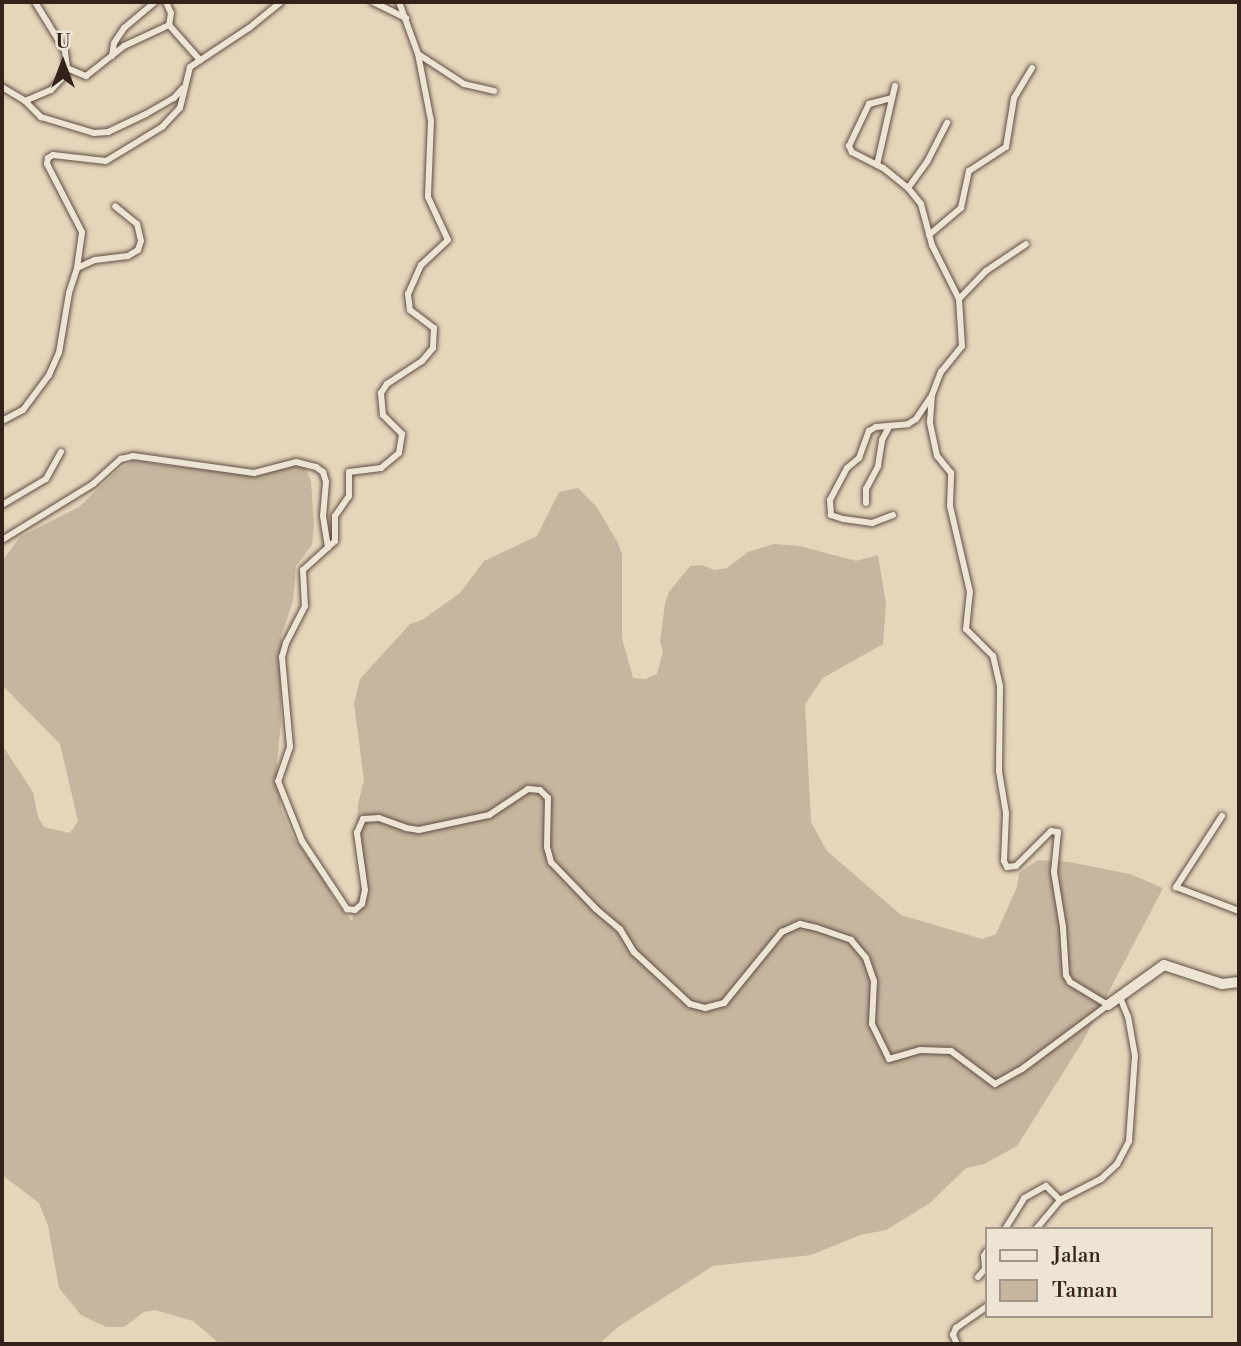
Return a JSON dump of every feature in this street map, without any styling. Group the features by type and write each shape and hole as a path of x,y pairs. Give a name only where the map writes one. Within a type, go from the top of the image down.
{"street":[{"path":"25,101 51,90 65,75 67,68 65,51 36,2"},
{"path":"112,56 114,43 124,28 155,2"},
{"path":"166,2 171,13 169,25"},
{"path":"2,421 23,411 49,374 59,353 69,293 77,268 82,232 47,164 48,158 53,155 106,161 171,120 180,108 190,68 249,28 281,2"},
{"path":"373,2 407,18"},
{"path":"399,2 418,54 432,128 428,197 448,240 421,265 407,300 411,310 434,328 436,341 422,361 383,389 383,415 402,434 399,453 381,468 349,472 349,496 336,513 336,537 328,548 303,570 305,606 284,650 290,749 278,781 302,841 348,910 359,908 364,898 364,872 358,833 363,818 379,818 419,830 489,815 532,788 540,790 548,798 547,847 556,870 620,929 634,953 653,972 695,1007 712,1007 727,1001 782,932 800,924 842,935 860,948 874,982 872,1024 890,1060 920,1050 951,1051 990,1082 999,1083 1164,965 1222,984 1239,982"},
{"path":"67,68 86,76 124,46 169,25"},
{"path":"169,25 200,60"},
{"path":"418,54 464,84 494,91"},
{"path":"929,235 961,208 969,171 1006,146 1014,98 1031,68"},
{"path":"2,87 25,101 40,117 94,133 108,132 146,114 174,98 184,86"},
{"path":"877,165 895,86"},
{"path":"891,98 869,104 849,142 852,152 877,165 908,188 921,204 929,235 959,299 962,346 941,372 932,395 916,419 908,425 876,427 866,435 859,458 848,468 830,500 830,512 868,523 893,515"},
{"path":"908,188 928,160 947,123"},
{"path":"77,268 95,260 128,256 138,250 141,241 137,225 115,206"},
{"path":"959,299 986,271 1026,244"},
{"path":"932,395 930,422 938,458 951,473 950,506 970,592 966,629 993,656 1000,686 999,771 1006,813 1004,861 1009,867 1016,866 1051,831 1058,832 1054,872 1063,927 1066,975 1070,982 1108,1004"},
{"path":"866,503 866,489 878,466 882,440 889,427"},
{"path":"2,505 46,479 61,453"},
{"path":"2,540 93,484 121,459 133,456 254,473 296,462 316,467 323,472 326,482 323,516 328,548"},
{"path":"1222,816 1176,887 1239,911"},
{"path":"1038,1227 1060,1200 1101,1179 1117,1164 1129,1141 1135,1056 1128,1017 1120,997"},
{"path":"1006,1227 1024,1198 1046,1186 1060,1200"},
{"path":"978,1277 985,1269 986,1253"},
{"path":"957,1344 953,1335 956,1328 986,1307"}],"green space":[{"path":"145,460 157,464 243,474 293,464 305,467 311,481 314,526 312,545 296,566 293,601 281,637 284,650 280,660 281,723 277,762 281,808 293,837 323,878 336,903 352,921 364,871 357,833 358,804 364,780 354,704 360,679 410,624 422,620 460,593 484,561 537,536 559,492 578,488 596,506 617,541 622,554 622,638 633,678 645,679 657,674 663,651 660,642 665,603 669,592 690,566 702,565 714,570 727,568 748,552 774,544 800,546 856,561 878,555 886,604 883,644 823,678 805,704 811,822 827,851 901,915 982,939 996,934 1017,887 1019,873 1038,860 1069,862 1130,874 1163,888 1083,1041 1017,1146 984,1164 966,1168 930,1203 886,1230 860,1235 811,1255 713,1266 618,1327 599,1344 220,1344 193,1321 155,1310 144,1312 124,1327 106,1327 81,1315 59,1288 48,1226 39,1203 2,1175 2,745 33,792 38,817 44,827 70,833 78,821 60,744 2,685 2,561 20,537 79,507 117,471 132,461"}]}
